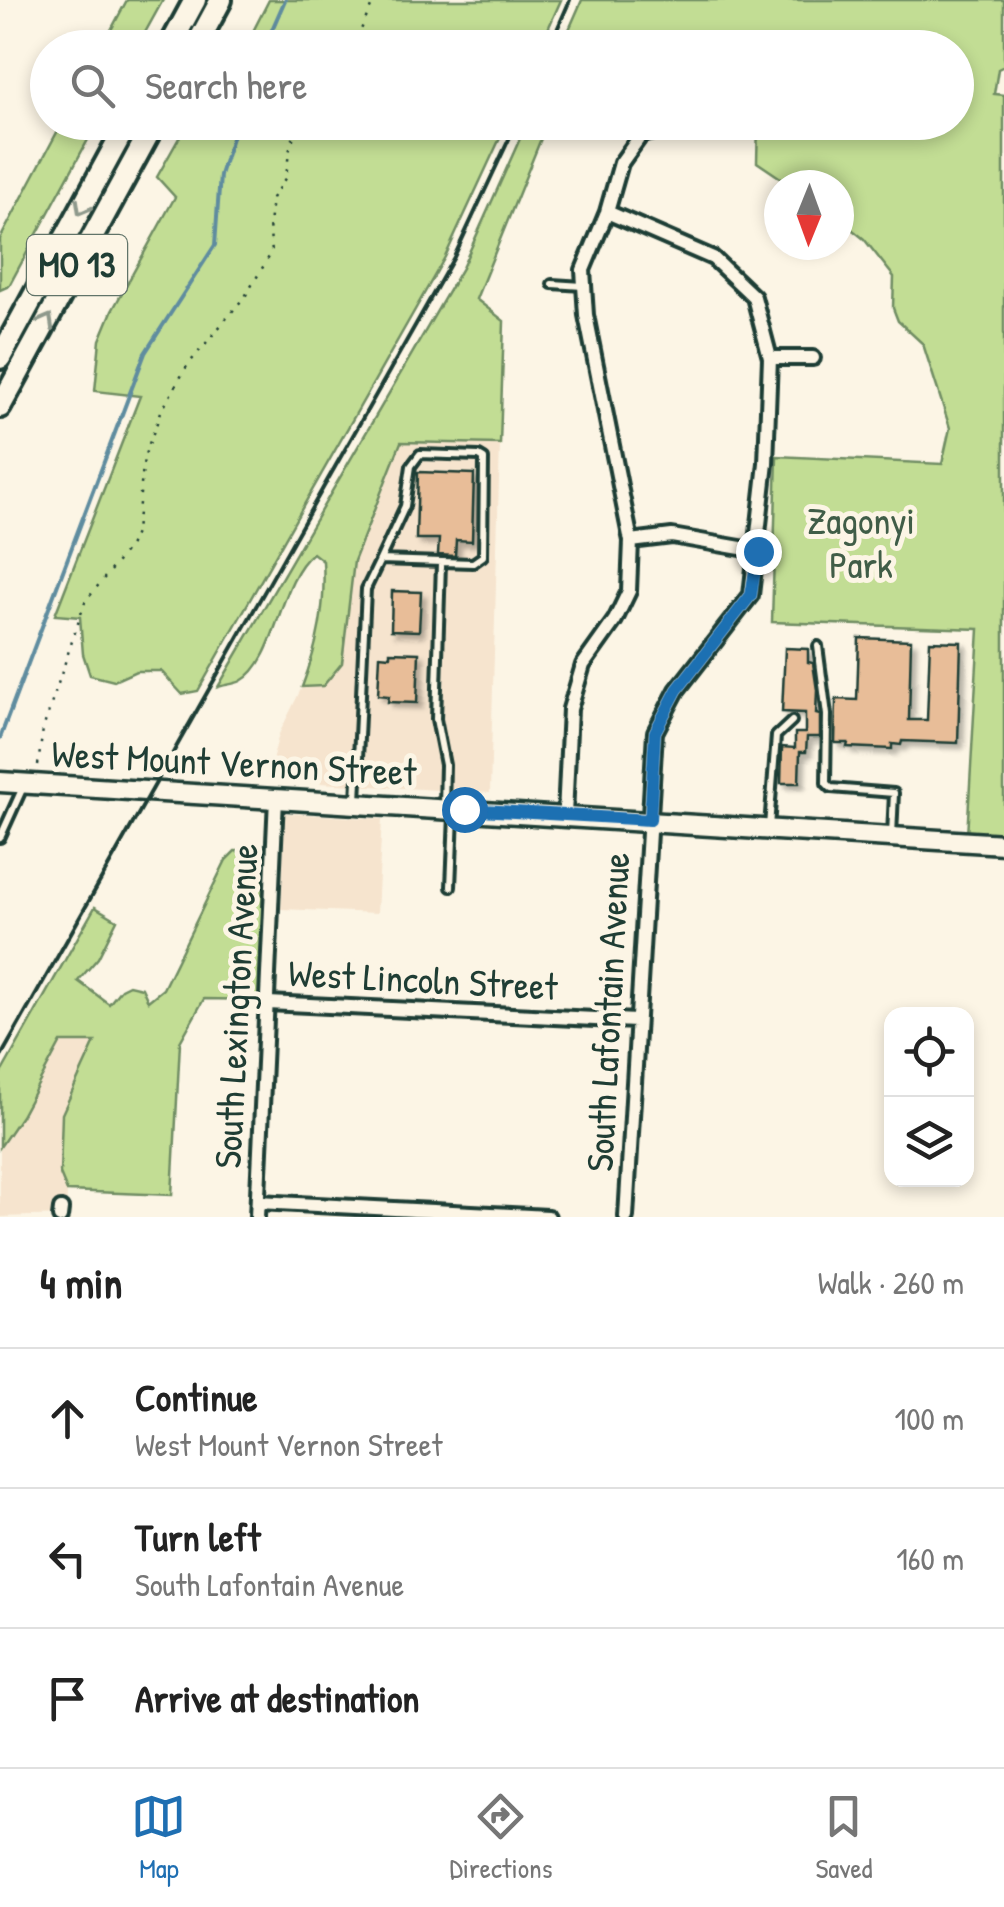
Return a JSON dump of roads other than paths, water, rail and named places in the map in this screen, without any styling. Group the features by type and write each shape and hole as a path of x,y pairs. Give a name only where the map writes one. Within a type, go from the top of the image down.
{"main road":[{"path":"179,30 195,0"},
{"path":"205,30 221,0"},
{"name":"MO 13","path":"0,358 118,140"},
{"name":"MO 13","path":"0,406 144,140"}],"street":[{"path":"566,815 570,709 583,665 615,620 630,590 630,541 586,315 583,270 621,164 637,140"},
{"name":"South Lafontain Avenue","path":"606,212 713,258 754,297 770,358 758,551 751,595 677,690 655,732 626,1217"},
{"path":"770,358 814,358"},
{"path":"630,541 672,536 758,551"},
{"name":"West Mount Vernon Street","path":"0,782 1004,844"},
{"name":"South Lexington Avenue","path":"257,1217 276,798"},
{"name":"West Lincoln Street","path":"268,1003 636,1021"},
{"path":"258,1202 548,1217"}],"lane":[{"path":"552,284 584,286"},
{"path":"356,803 366,589 406,506 414,458 420,454 479,456 486,464 482,556 473,563 380,560"},
{"path":"442,562 436,702 449,808 452,886"},
{"path":"818,646 828,716 826,783 831,788 894,792 892,836"},
{"path":"769,828 776,736 792,721"},
{"path":"0,838 25,783"}],"waterway":[{"path":"272,30 285,0"},
{"path":"0,738 145,353 215,245 220,175 231,140"}],"railway":[{"path":"557,30 570,0"},
{"path":"0,1058 454,257 509,140"}],"park label":[{"name":"Zagonyi Park","path":"861,543"}]}
